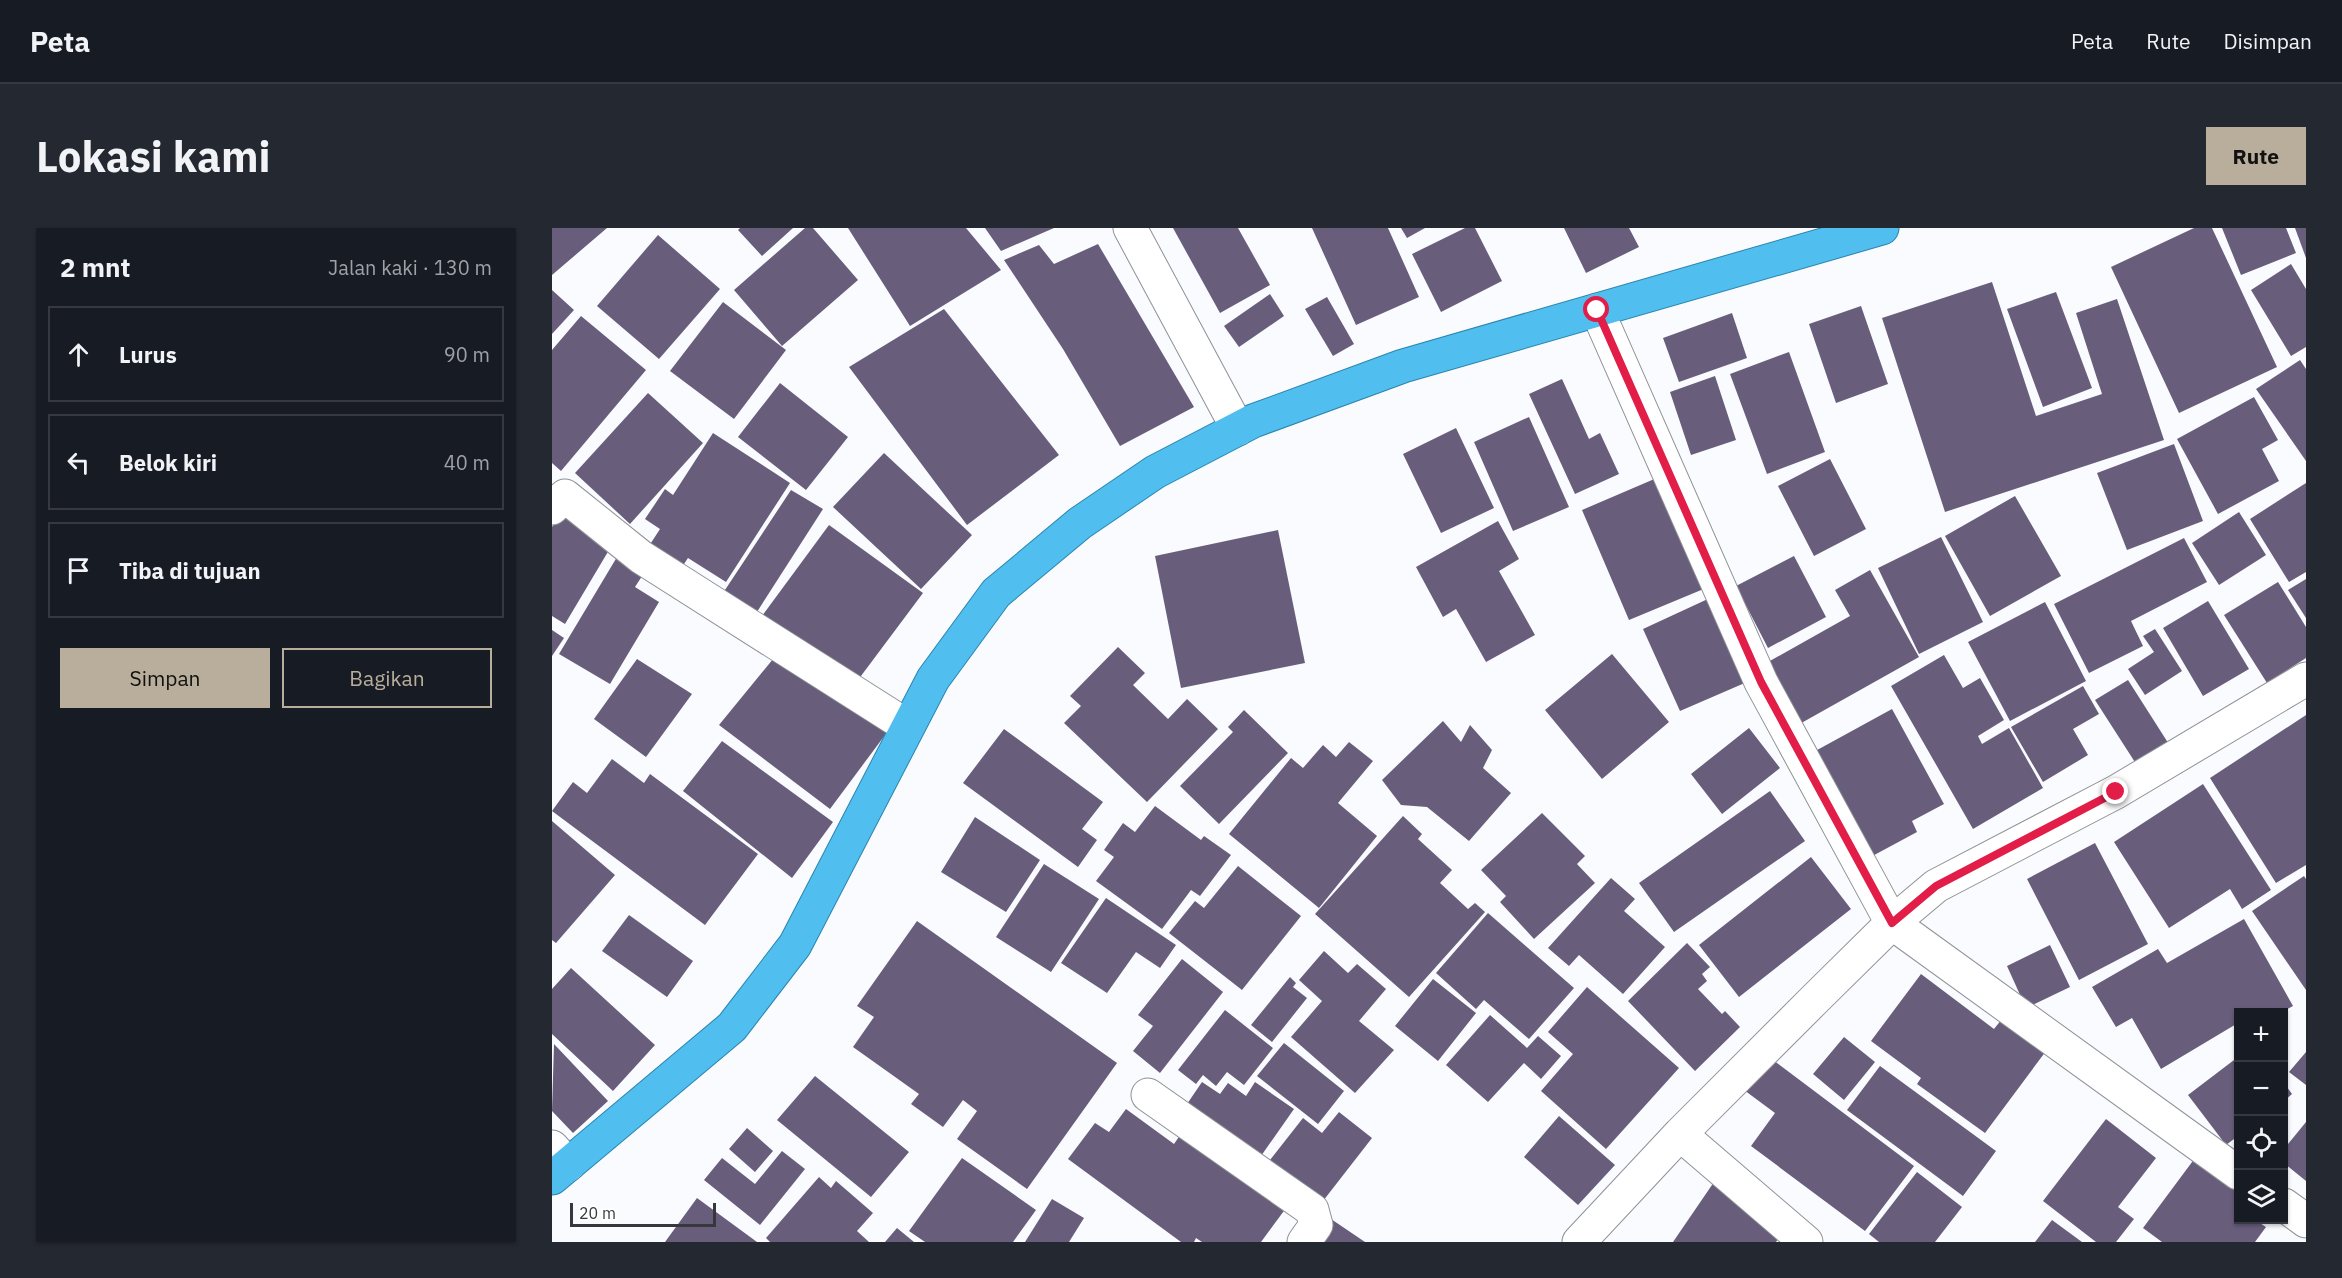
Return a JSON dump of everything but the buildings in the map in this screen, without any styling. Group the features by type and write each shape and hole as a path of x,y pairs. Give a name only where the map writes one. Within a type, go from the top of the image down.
{"highway":[{"path":"557,1163 732,1027 795,945 933,679 996,593 1098,510 1155,472 1253,421 1403,366 1882,228"}],"street":[{"path":"1130,228 1238,429"},
{"path":"1597,310 1761,682 1892,923 2234,1170"},
{"path":"556,495 641,557 907,726"},
{"path":"1579,1242 1680,1134 1892,923 1936,886 2116,792 2306,678"},
{"path":"1148,1095 1312,1210 1316,1225 1304,1242"},
{"path":"1680,1134 1798,1239"},
{"path":"2288,1208 2306,1221"}],"route":[{"path":"1597,310 1761,682 1892,923 1936,886 2116,792"}]}
